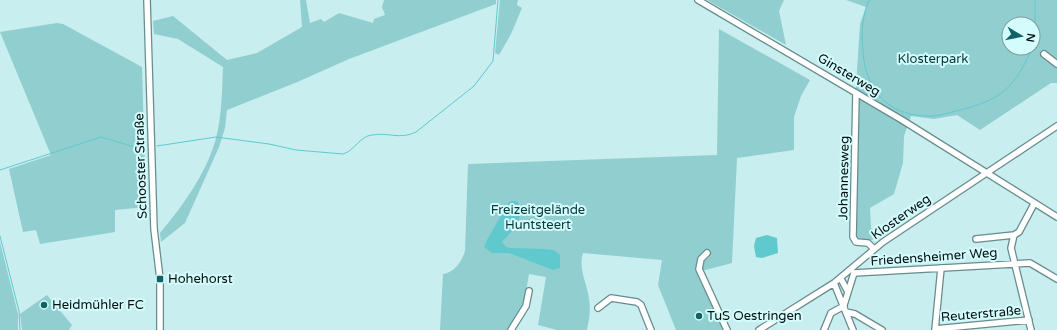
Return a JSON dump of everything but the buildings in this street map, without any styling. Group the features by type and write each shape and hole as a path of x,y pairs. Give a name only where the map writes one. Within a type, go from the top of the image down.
{"street":[{"name":"Schooster Straße","path":"147,0 154,222 160,279 160,330"},
{"name":"Ginsterweg","path":"698,0 987,172 1034,204 1057,217"},
{"path":"1044,54 1057,64"},
{"name":"Johannesweg","path":"856,93 853,237 856,242 868,243 874,249"},
{"name":"Klosterweg","path":"760,330 853,271 874,249 1057,126"},
{"path":"976,239 1014,235 1019,232 1034,204"},
{"path":"1014,235 1011,248 1031,330"},
{"path":"707,254 701,259 699,269 727,330"},
{"name":"Friedensheimer Weg","path":"853,271 941,268 1015,262 1030,263 1057,279"},
{"path":"935,329 941,268"},
{"path":"845,309 853,271"},
{"path":"841,279 848,292"},
{"path":"834,283 853,330"},
{"path":"511,330 526,306 529,291"},
{"path":"598,308 611,298 637,302 641,305 651,330"},
{"path":"824,330 831,313 845,309 882,330"},
{"name":"Reuterstraße","path":"935,329 1029,320"}],"green space":[{"path":"300,0 306,0 310,23 321,19 324,22 339,13 373,23 374,19 385,15 382,7 384,0 496,0 496,4 349,59 295,83 227,110 225,128 219,147 185,223 161,242 160,233 196,184 215,143 222,98 223,67 178,39 154,34 153,21 173,16 227,60 257,53 302,27"},
{"path":"500,0 518,0 517,5 522,8 511,34 499,55 495,53"},
{"path":"707,0 784,0 779,11 786,45"},
{"name":"Klosterpark","path":"846,0 1057,0 1057,83 1051,83 980,130 957,115 934,119 911,116 904,136 903,163 894,194 870,208 871,228 879,236 872,240 852,238 856,86 860,24 866,7"},
{"path":"57,23 63,24 142,67 146,207 115,210 115,232 40,244 36,230 23,232 9,169 51,155 0,32"},
{"name":"Freizeitgelände Huntsteert","path":"719,29 810,80 801,96 794,117 794,150 737,158 732,263 698,272 724,330 676,330 658,285 662,260 583,253 582,271 590,307 587,330 557,330 538,325 546,277 529,274 524,303 508,330 440,330 443,274 451,271 457,266 465,251 468,164 717,155"},
{"path":"0,242 18,314 18,330 0,330"},
{"name":"Heidmühler FC","path":"47,295 72,325 69,330 22,330 20,314"}],"shaded area":[{"path":"517,201 521,212 514,229 502,242 506,247 511,248 554,250 560,255 560,268 553,270 509,253 492,253 484,247 508,203"},
{"path":"767,235 777,238 778,253 762,258 756,257 754,246 756,238"}],"waterway":[{"path":"157,146 216,137 269,144 296,150 343,154 368,136 378,134 399,136 416,132 474,86 493,61 498,0"},
{"path":"869,0 863,19 862,38 865,66 869,79 883,100 893,107 905,112 933,116 957,111 987,101 999,95 1013,82 1024,66 1028,56"},
{"path":"1035,0 1035,16"},
{"path":"0,170 101,137 135,147 145,148"},
{"path":"0,236 19,311 20,330"}],"place":[{"name":"Hohehorst","path":"160,279"},
{"name":"Heidmühler FC","path":"44,305"},
{"name":"TuS Oestringen","path":"699,316"}]}
